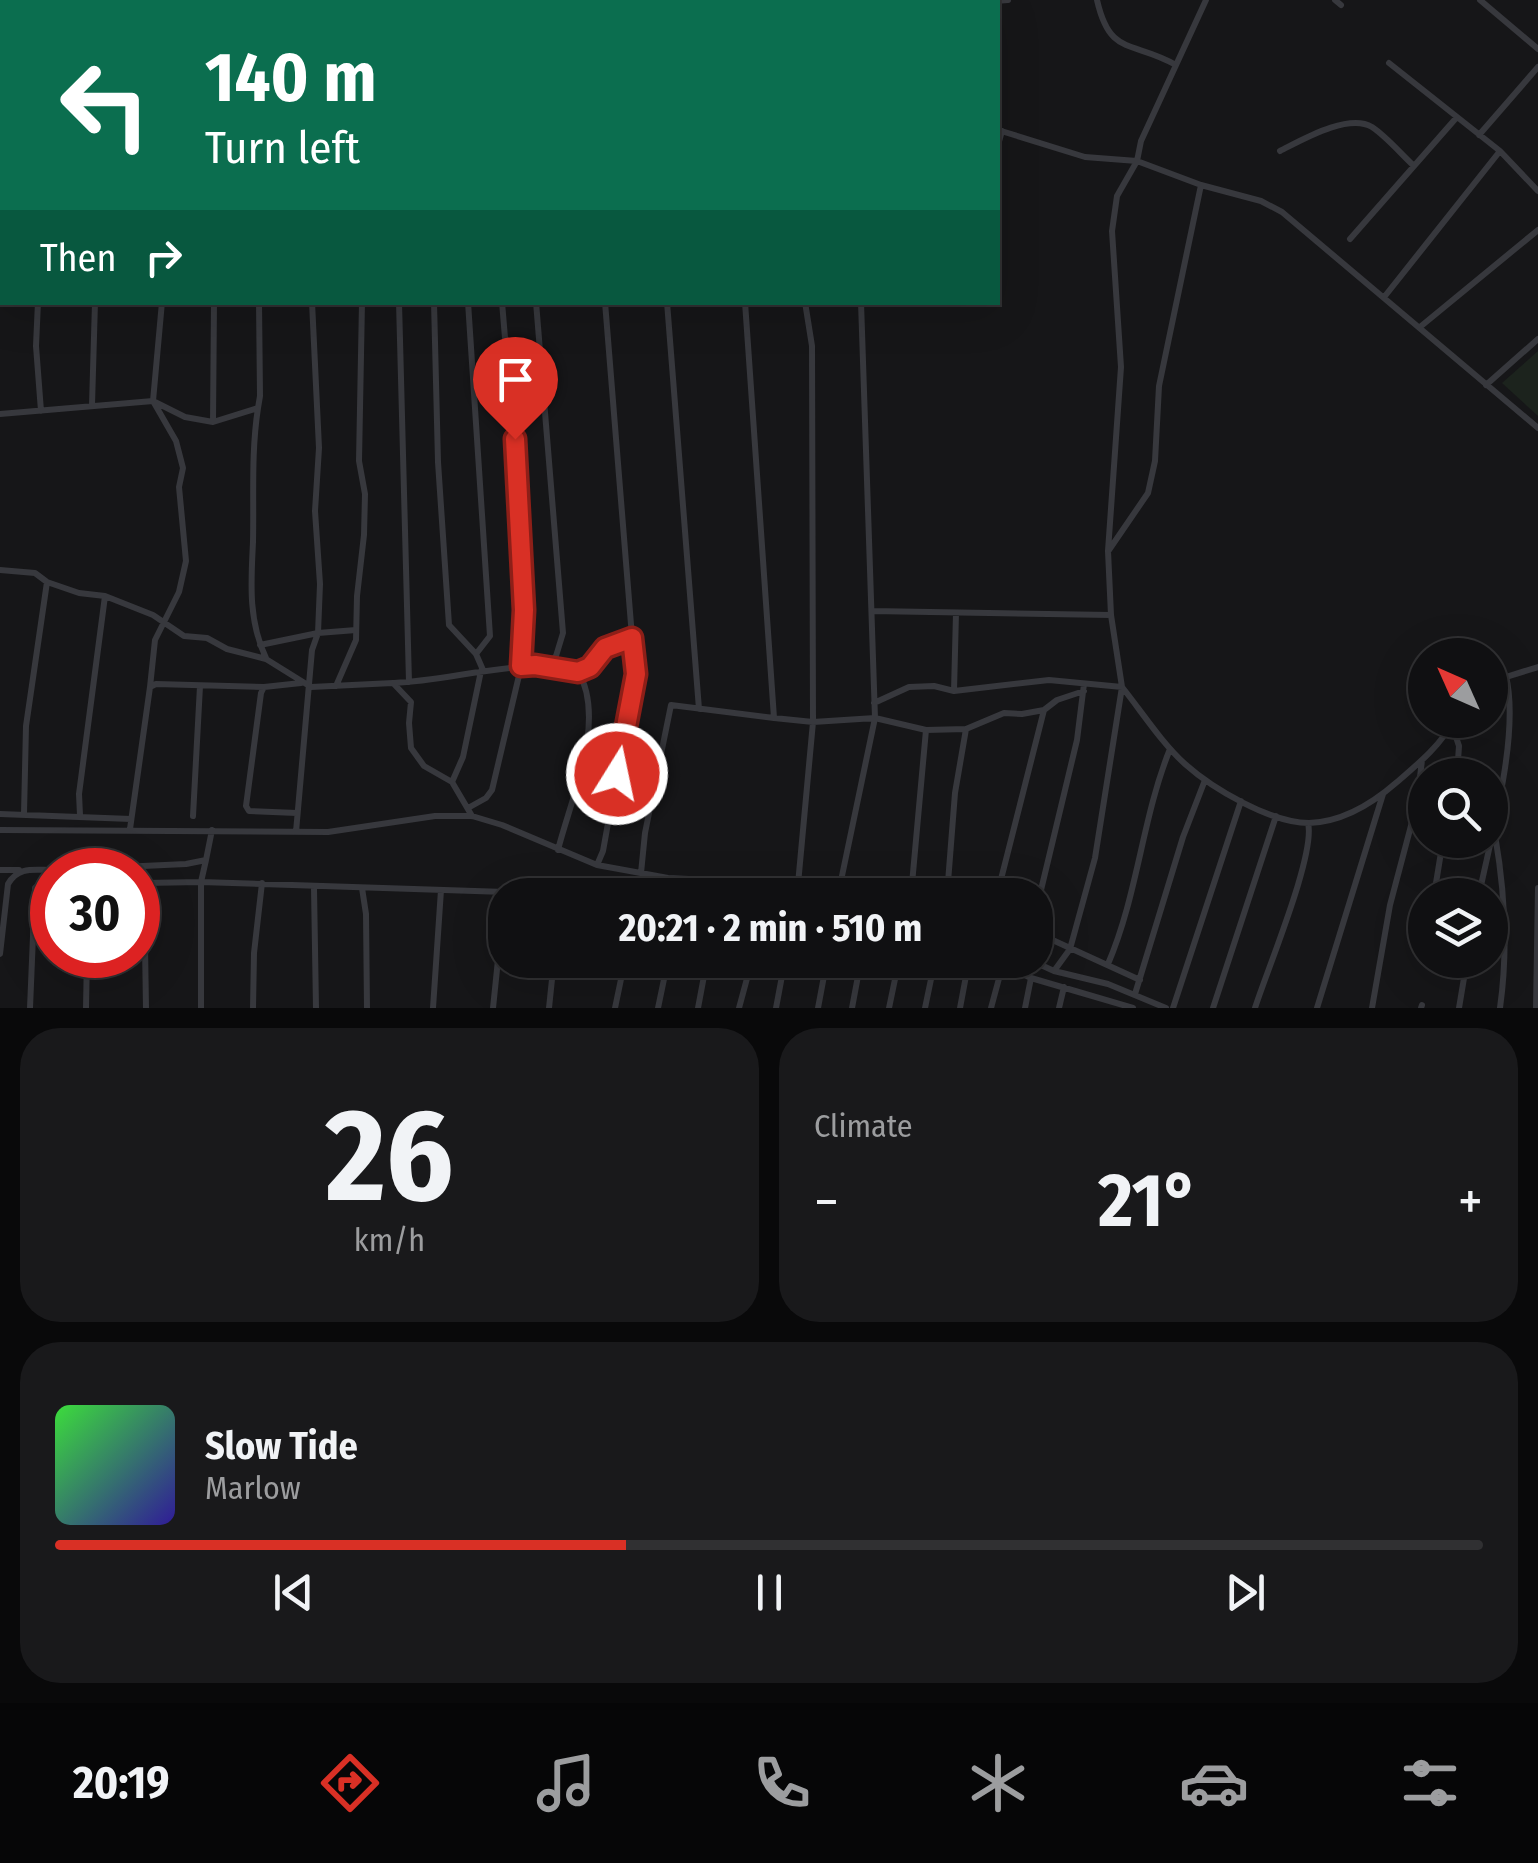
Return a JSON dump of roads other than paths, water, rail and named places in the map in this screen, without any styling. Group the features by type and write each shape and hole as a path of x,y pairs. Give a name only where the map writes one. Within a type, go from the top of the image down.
{"street":[{"path":"1097,0 1104,29 1112,38 1176,65"},
{"path":"1206,0 1118,196 1112,231 1120,367 1108,551 1111,616 1122,687 1096,858 1070,949 1054,971 1170,1008 1240,800"},
{"path":"1480,0 1538,48"},
{"path":"1389,63 1500,152 1538,191"},
{"path":"1479,135 1538,67"},
{"path":"1350,240 1457,117"},
{"path":"1280,151 1325,130 1358,122 1371,127 1414,166"},
{"path":"1000,130 1085,157 1137,161 1262,201 1282,212 1538,428"},
{"path":"1385,296 1500,152"},
{"path":"1108,551 1148,492 1155,461 1159,386 1201,184"},
{"path":"1420,327 1538,230"},
{"path":"38,305 40,411"},
{"path":"92,405 95,305"},
{"path":"130,829 155,640 179,592 186,562 179,487 182,468 176,440 153,401 162,305"},
{"path":"213,422 214,305"},
{"path":"259,305 258,408 251,452 250,589 266,659"},
{"path":"296,832 320,584 312,305"},
{"path":"335,687 356,640 365,508 359,460 362,305"},
{"path":"398,305 409,682"},
{"path":"434,305 438,462 449,625 476,654 482,671 463,758 452,782"},
{"path":"468,305 490,636 476,654"},
{"path":"468,808 492,790 521,666 524,610 520,517 502,305"},
{"path":"536,305 563,633 556,656 547,666"},
{"path":"597,864 604,851 636,674 606,305"},
{"path":"668,305 699,709"},
{"path":"745,305 774,718"},
{"path":"800,878 813,722 812,346 805,305"},
{"path":"841,878 876,718 861,305"},
{"path":"1486,385 1538,340"},
{"path":"0,414 153,401 185,417 213,422 258,408"},
{"path":"0,570 35,573 47,582 79,593 106,596 166,623 184,636 207,638 266,659 312,687 436,681 521,666 578,672 590,667 605,648 632,638"},
{"path":"24,814 26,726 47,582"},
{"path":"80,815 106,596"},
{"path":"872,612 1111,616"},
{"path":"954,690 956,613"},
{"path":"260,645 318,632 356,630"},
{"path":"1508,675 1538,666"},
{"path":"558,850 591,723 588,689 578,672"},
{"path":"874,703 909,687 954,690 1049,680 1084,687 1122,687"},
{"path":"150,687 264,687 301,683"},
{"path":"392,683 412,702 412,748 424,766 452,782 472,816"},
{"path":"194,816 200,686"},
{"path":"1508,686 1508,714"},
{"path":"264,687 258,704 246,806 258,813 297,813"},
{"path":"640,873 671,705 813,722 876,718 926,730 966,729 1004,713 1044,710 1084,687"},
{"path":"1044,878 1077,740 1084,687"},
{"path":"1122,687 1170,748 1205,780 1276,816 1308,822 1359,811 1408,772"},
{"path":"1001,878 1044,710"},
{"path":"948,878 966,729"},
{"path":"913,878 926,730"},
{"path":"1424,758 1440,738"},
{"path":"1108,964 1120,936 1153,790 1170,748"},
{"path":"1135,994 1183,836 1205,780"},
{"path":"1317,1008 1383,794"},
{"path":"0,814 131,819"},
{"path":"0,830 296,832 362,830 435,816 472,816 597,864 668,878"},
{"path":"1213,1008 1276,816"},
{"path":"1255,1008 1304,867 1312,836 1308,822"},
{"path":"201,1008 201,882 212,830"},
{"path":"1372,1008 1390,905 1408,837"},
{"path":"1500,858 1504,881 1505,974 1500,1008"},
{"path":"160,864 206,860"},
{"path":"0,870 30,870"},
{"path":"0,954 8,884 12,876 23,870"},
{"path":"160,883 488,892"},
{"path":"253,1008 262,883"},
{"path":"314,888 316,1008"},
{"path":"362,888 367,1008"},
{"path":"1536,1008 1538,888"},
{"path":"433,1008 440,890"},
{"path":"1053,941 1140,980"},
{"path":"30,1008 32,978"},
{"path":"86,1008 87,978"},
{"path":"146,978 146,1008"},
{"path":"493,1008 496,978"},
{"path":"549,1008 552,978"},
{"path":"614,1008 621,978"},
{"path":"658,1008 664,978"},
{"path":"698,1008 703,978"},
{"path":"739,1008 747,978"},
{"path":"776,1008 782,978"},
{"path":"818,1008 824,978"},
{"path":"852,1008 858,978"},
{"path":"889,1008 895,978"},
{"path":"925,1008 931,978"},
{"path":"960,1008 966,978"},
{"path":"992,1008 999,978"},
{"path":"1025,1008 1031,978 1130,1008"},
{"path":"1459,1008 1465,978"},
{"path":"1059,1008 1064,987"},
{"path":"1095,1008 1097,998"}]}
